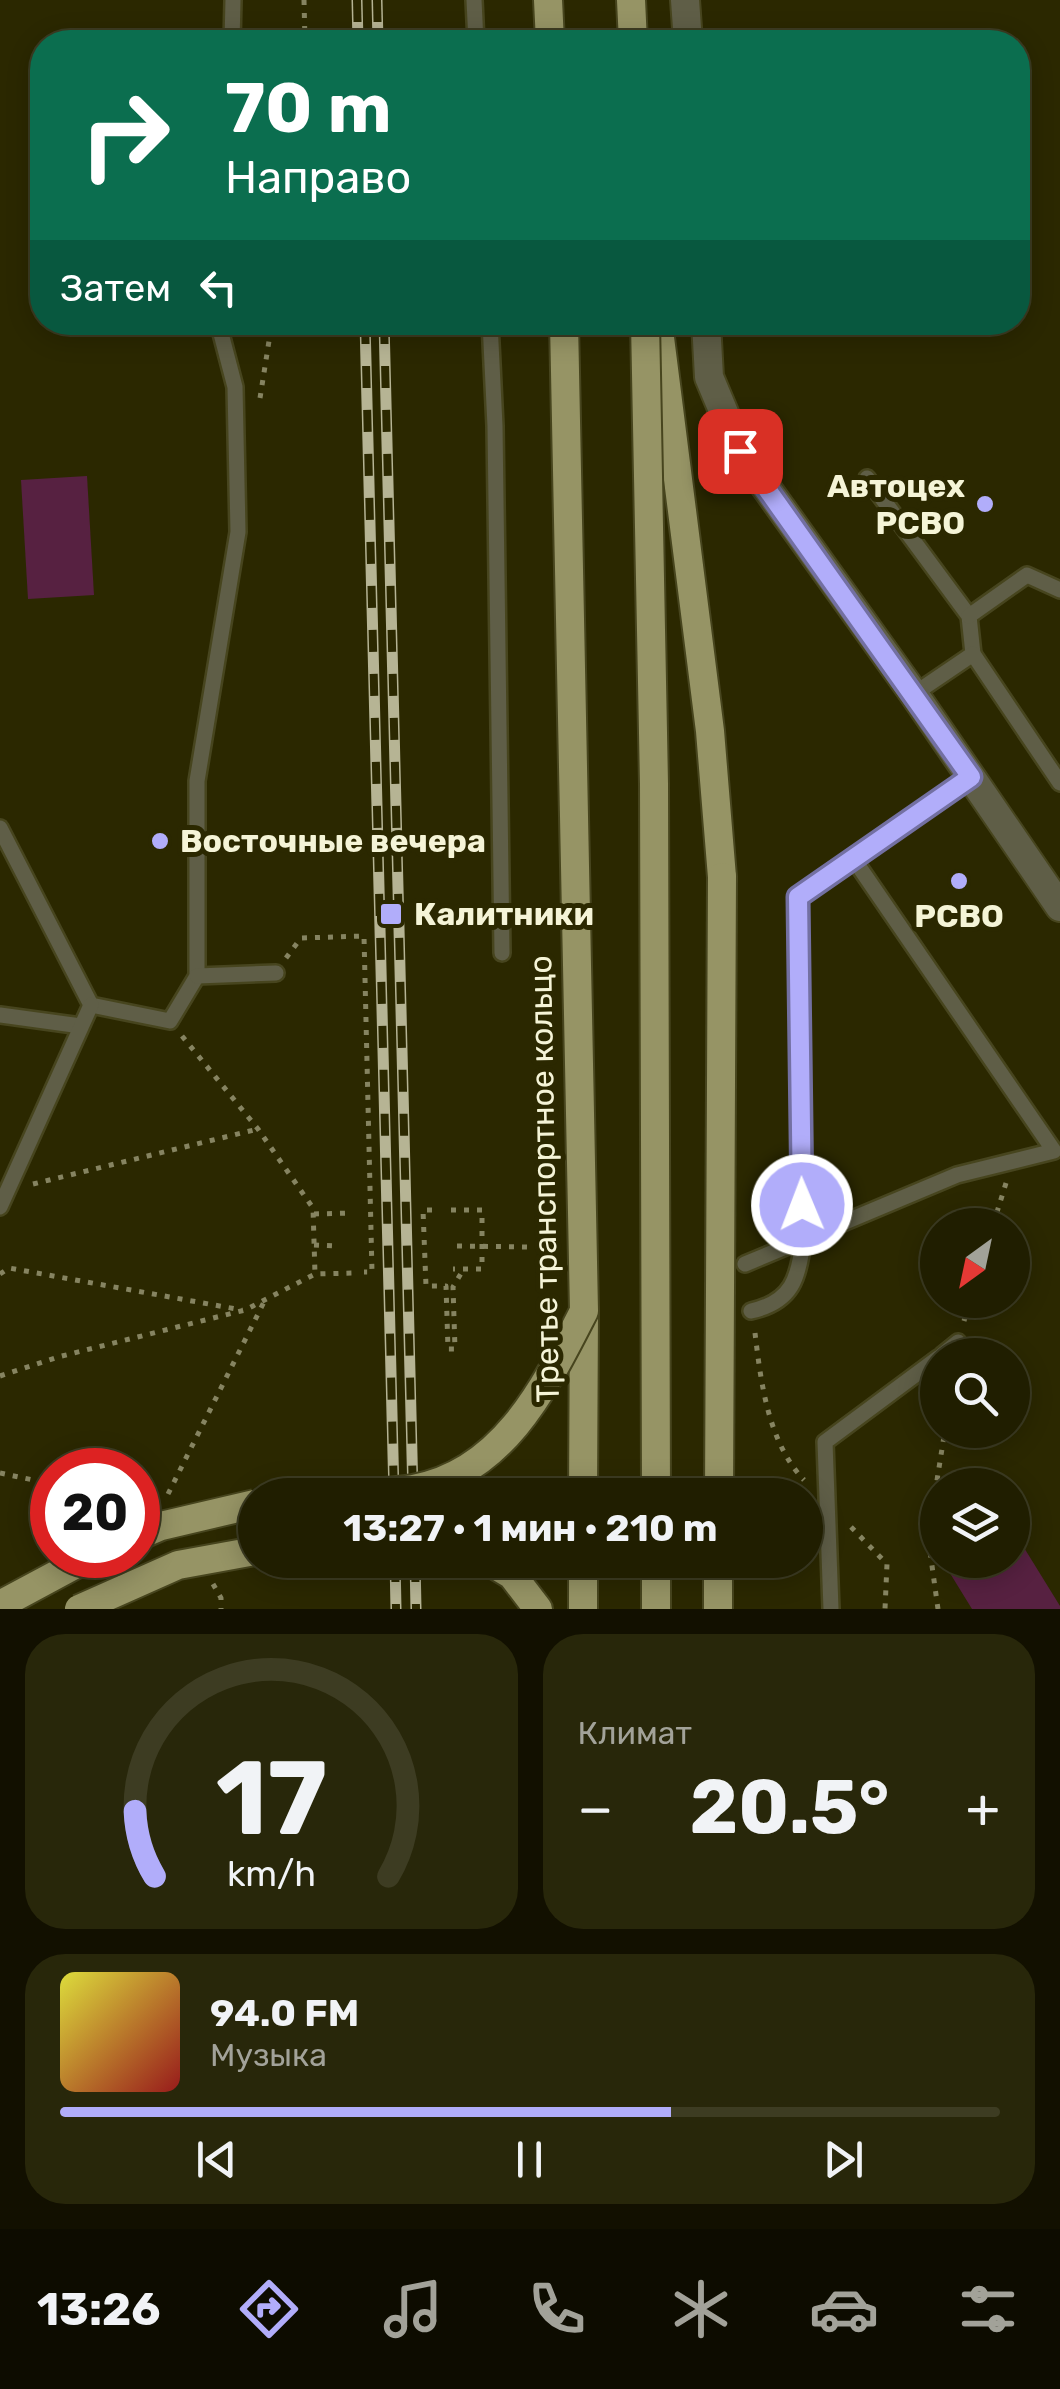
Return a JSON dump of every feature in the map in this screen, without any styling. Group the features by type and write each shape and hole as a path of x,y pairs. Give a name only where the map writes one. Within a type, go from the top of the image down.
{"main road":[{"path":"548,0 549,30"},
{"path":"631,0 632,30"},
{"name":"Третье транспортное кольцо","path":"564,335 584,1311 583,1478"},
{"path":"644,335 654,784 656,1478"},
{"path":"660,335 710,731 722,878 719,1478"},
{"path":"443,1478 467,1469 512,1432 547,1384 584,1311"},
{"path":"160,1526 238,1508"},
{"path":"79,1609 178,1566 238,1554"},
{"path":"0,1605 50,1578"},
{"path":"514,1578 538,1609"},
{"path":"583,1578 583,1609"},
{"path":"656,1578 656,1609"},
{"path":"718,1578 718,1609"}],"street":[{"path":"685,0 687,30"},
{"path":"707,335 709,378 740,451 1060,907"}],"lane":[{"path":"232,0 232,30"},
{"path":"474,0 475,30"},
{"path":"91,1004 170,1021 197,976 198,781 238,532 235,387 221,335"},
{"path":"491,335 502,952"},
{"path":"867,478 969,616 973,654 1060,783"},
{"path":"969,616 1027,575 1060,590"},
{"path":"914,694 973,654"},
{"path":"752,1310 774,1305 799,1276 803,1240 798,897 971,777"},
{"path":"0,828 91,1004 0,1207"},
{"path":"745,1264 958,1175 1054,1151 853,858"},
{"path":"197,976 276,973"},
{"path":"0,1015 82,1026"},
{"path":"831,1609 824,1442 920,1372"}],"path":[{"path":"304,0 305,30"},
{"path":"276,973 300,938 364,936 372,1272 364,1272"},
{"path":"170,1021 258,1129 314,1214 315,1274"},
{"path":"8,1190 258,1129"},
{"path":"998,1208 1013,1161"},
{"path":"432,1210 423,1210 426,1286 446,1286 448,1349 455,1349 453,1286 463,1270"},
{"path":"451,1210 482,1210 482,1270 453,1269"},
{"path":"362,1212 371,1212"},
{"path":"314,1214 352,1213"},
{"path":"314,1245 336,1246"},
{"path":"457,1246 531,1247"},
{"path":"0,1274 9,1268 244,1310"},
{"path":"425,1269 434,1269"},
{"path":"0,1376 58,1357 244,1310 315,1274 354,1273"},
{"path":"163,1502 264,1302"},
{"path":"752,1310 762,1389 786,1461 887,1564 885,1609"},
{"path":"938,1609 928,1537 941,1448"},
{"path":"0,1473 30,1479"}],"shaded area":[{"path":"87,476 94,595 28,599 21,480"},
{"path":"1030,1557 1060,1606 1060,1609 972,1609 953,1578 1030,1578"}],"railway":[{"path":"357,0 358,30"},
{"path":"377,0 378,30"},
{"path":"365,335 394,1478"},
{"path":"384,335 413,1478"},
{"path":"395,1578 396,1609"},
{"path":"415,1578 416,1609"}],"place":[{"name":"Автоцех РСВО","path":"985,504"},
{"name":"Восточные вечера","path":"160,841"},
{"name":"РСВО","path":"959,881"},
{"name":"Калитники","path":"391,914"}],"route":[{"path":"740,451 971,777 798,897 802,1205"}]}
